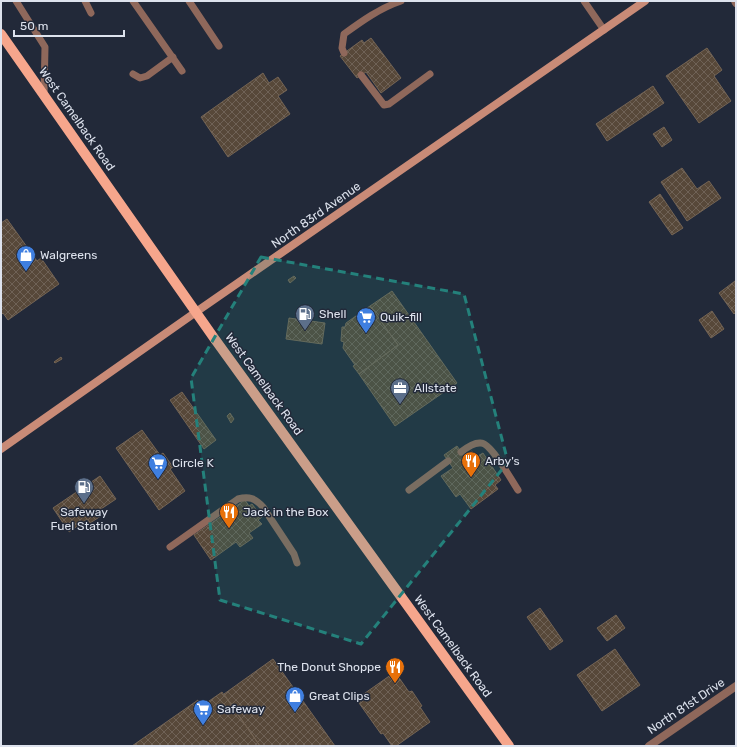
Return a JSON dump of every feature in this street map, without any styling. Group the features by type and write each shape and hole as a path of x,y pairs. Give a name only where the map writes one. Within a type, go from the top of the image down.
{"main road":[{"name":"North 83rd Avenue","path":"1,449 645,1"},
{"name":"West Camelback Road","path":"1,34 196,312 509,746"}],"street":[{"name":"North 81st Drive","path":"649,746 736,686"}],"lane":[{"path":"16,1 45,47 44,95"},
{"path":"85,1 91,13"},
{"path":"133,1 182,71"},
{"path":"189,1 219,46"},
{"path":"344,53 342,48 344,34 372,14 389,5 401,1"},
{"path":"584,1 604,30"},
{"path":"133,74 140,78 147,76 173,57"},
{"path":"361,75 384,105 389,104 430,74"},
{"path":"461,452 474,444 485,444 493,451 518,490"},
{"path":"409,490 448,461"},
{"path":"170,547 238,499 246,497 258,502 262,507 294,554 297,563"}],"highlighted area":[{"path":"261,257 464,294 508,462 361,644 220,600 191,378"}],"building":[{"path":"371,38 401,78 381,93 366,72 357,78 340,56 362,40 364,43"},
{"path":"707,48 722,70 714,76 731,101 699,123 666,76"},
{"path":"263,73 269,83 278,77 287,90 278,96 290,114 228,157 201,117"},
{"path":"653,86 664,103 607,141 596,124"},
{"path":"664,127 672,140 662,147 653,134"},
{"path":"682,168 697,189 709,181 721,198 687,221 661,182"},
{"path":"660,194 683,228 672,235 649,202"},
{"name":"Walgreens","path":"7,219 37,261 41,258 59,284 8,320 3,313 1,315 1,223"},
{"path":"294,276 296,278 290,283 288,280"},
{"path":"735,281 736,312 734,314 719,293"},
{"path":"392,291 457,383 395,426 359,374 398,345 370,306"},
{"name":"Quik-fill","path":"370,306 398,345 359,374 353,366 355,365 343,348 344,342 341,341 342,327 345,327 346,323"},
{"path":"712,311 724,329 711,338 699,320"},
{"name":"Shell","path":"289,318 325,323 322,344 286,339"},
{"path":"61,357 62,359 55,363 54,362"},
{"name":"Circle K","path":"182,392 216,440 204,449 170,400"},
{"path":"230,413 234,419 231,423 227,416"},
{"name":"Circle K","path":"142,430 160,455 163,453 173,467 170,469 185,491 159,510 116,448"},
{"name":"Arby's","path":"457,446 464,456 472,451 476,457 483,453 501,480 495,485 498,489 471,509 460,494 456,497 441,476 453,468 444,455"},
{"name":"Safeway Fuel Station","path":"100,476 116,499 98,511 101,516 90,523 87,519 69,532 53,508"},
{"name":"Jack in the Box","path":"245,500 249,506 252,504 262,517 258,520 262,524 249,533 253,538 240,547 236,542 211,560 194,535"},
{"path":"540,608 563,641 550,650 527,617"},
{"path":"616,615 625,628 607,641 597,628"},
{"path":"615,649 640,685 602,711 577,675"},
{"path":"273,659 335,746 260,746 224,694"},
{"path":"395,672 409,692 412,691 430,722 396,746 392,746 383,733 381,734 359,703 361,702 358,698"},
{"name":"Safeway","path":"222,692 260,746 132,746 198,700 202,706"}],"place":[{"name":"Walgreens","path":"26,272"},
{"name":"Shell","path":"305,331"},
{"name":"Quik-fill","path":"366,334"},
{"name":"Allstate","path":"400,405"},
{"name":"Arby's","path":"471,478"},
{"name":"Circle K","path":"158,480"},
{"name":"Safeway Fuel Station","path":"84,504"},
{"name":"Jack in the Box","path":"229,529"},
{"name":"The Donut Shoppe","path":"395,684"},
{"name":"Great Clips","path":"295,713"},
{"name":"Safeway","path":"203,726"}]}
